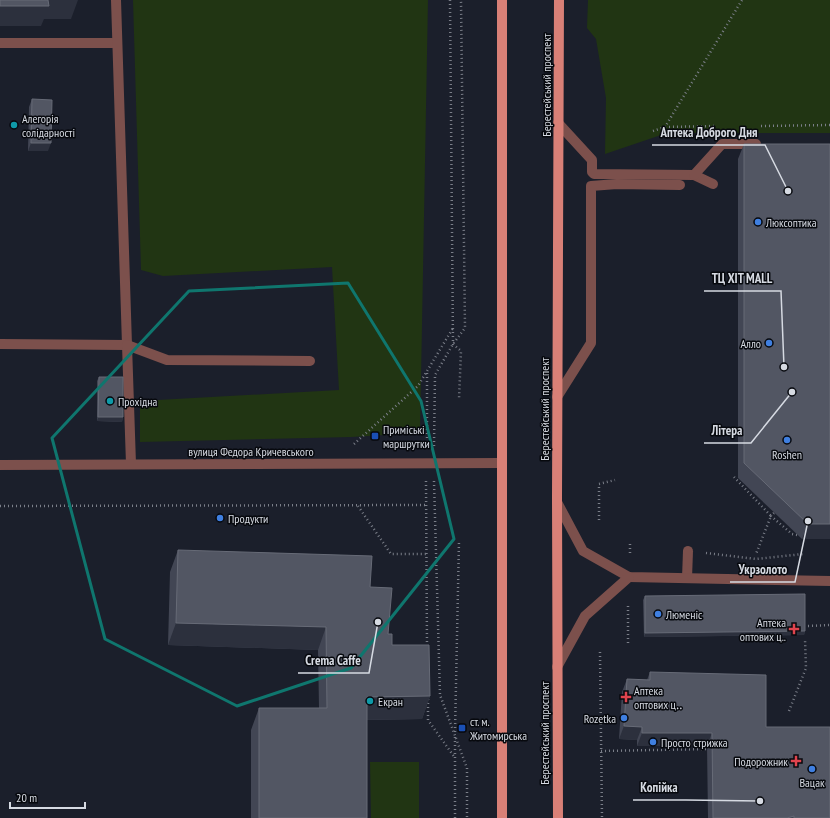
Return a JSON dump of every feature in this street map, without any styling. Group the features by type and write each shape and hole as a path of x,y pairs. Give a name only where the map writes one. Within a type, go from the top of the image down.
{"main road":[{"path":"502,0 502,818"},
{"name":"Берестейський проспект","path":"558,818 557,397 559,0"}],"street":[{"path":"116,0 131,464"},
{"path":"0,43 117,43"},
{"path":"558,123 592,160 592,173 618,176 694,176 712,184"},
{"path":"694,176 722,144 768,144"},
{"path":"557,397 591,343 591,186 617,184 680,185"},
{"path":"0,344 128,345 167,360 310,360"},
{"name":"вулиця Федора Кричевського","path":"0,465 502,463"},
{"path":"557,502 583,551 629,576 830,581"},
{"path":"687,578 688,551"},
{"path":"557,667 585,616 629,576"}],"path":[{"path":"450,0 453,344"},
{"path":"427,649 425,505 430,463 435,375 453,344 465,328 461,0"},
{"path":"653,131 665,127 742,0"},
{"path":"354,444 418,386 454,327"},
{"path":"453,344 462,351 459,399"},
{"path":"427,371 440,695 467,768 467,818"},
{"path":"734,477 771,516 792,534 797,535"},
{"path":"599,520 599,484 615,480"},
{"path":"0,506 425,505"},
{"path":"358,506 391,554 426,554"},
{"path":"756,554 771,516 774,513"},
{"path":"455,818 455,733 459,541"},
{"path":"630,544 630,554"},
{"path":"688,551 756,560 803,554"},
{"path":"628,598 628,643"},
{"path":"808,626 830,625"},
{"path":"789,711 806,668 805,639"},
{"path":"600,652 602,818"},
{"path":"428,697 428,720 455,758"},
{"path":"601,751 714,749"}],"highlighted area":[{"path":"348,283 421,401 454,539 351,668 237,706 105,639 52,438 189,291"}],"green space":[{"path":"133,0 428,0 420,433 351,437 140,442 140,401 339,390 332,267 163,276 141,270"},
{"path":"588,0 830,0 830,133 667,133 605,154 606,98 596,39 587,28"},
{"path":"370,762 419,762 419,818 371,818"}],"building":[{"path":"0,0 48,0 49,6 0,6"},
{"path":"32,99 52,100 51,143 31,143"},
{"path":"744,144 830,144 830,524 808,524 744,463"},
{"name":"Прохідна","path":"99,377 123,377 123,417 98,417"},
{"path":"178,550 372,556 370,587 392,588 388,634 392,634 392,645 429,645 430,696 367,697 367,818 259,818 259,708 327,708 326,627 176,623"},
{"path":"805,594 805,631 645,633 645,596"},
{"path":"650,672 766,675 766,727 830,727 830,818 794,818 794,816 787,818 713,818 712,733 642,733 642,727 624,726 627,679 650,680"}],"place":[{"name":"Алегорія солідарності","path":"14,125"},
{"name":"Аптека Доброго Дня","path":"788,191"},
{"name":"Люксоптика","path":"758,222"},
{"name":"Алло","path":"769,343"},
{"name":"ТЦ ХІТ MALL","path":"784,367"},
{"name":"Літера","path":"792,392"},
{"name":"Прохідна","path":"110,401"},
{"name":"Приміські маршрутки","path":"375,436"},
{"name":"Roshen","path":"787,440"},
{"name":"Продукти","path":"220,518"},
{"name":"Укрзолото","path":"808,521"},
{"name":"Люменіс","path":"658,614"},
{"name":"Crema Caffe","path":"378,622"},
{"name":"Аптека оптових ц..","path":"794,629"},
{"name":"Аптека оптових ц‥","path":"626,697"},
{"name":"Екран","path":"370,701"},
{"name":"Rozetka","path":"624,718"},
{"name":"ст. м. Житомирська","path":"462,728"},
{"name":"Просто стрижка","path":"653,742"},
{"name":"Подорожник","path":"796,761"},
{"name":"Вацак","path":"812,769"},
{"name":"Копійка","path":"760,801"}]}
